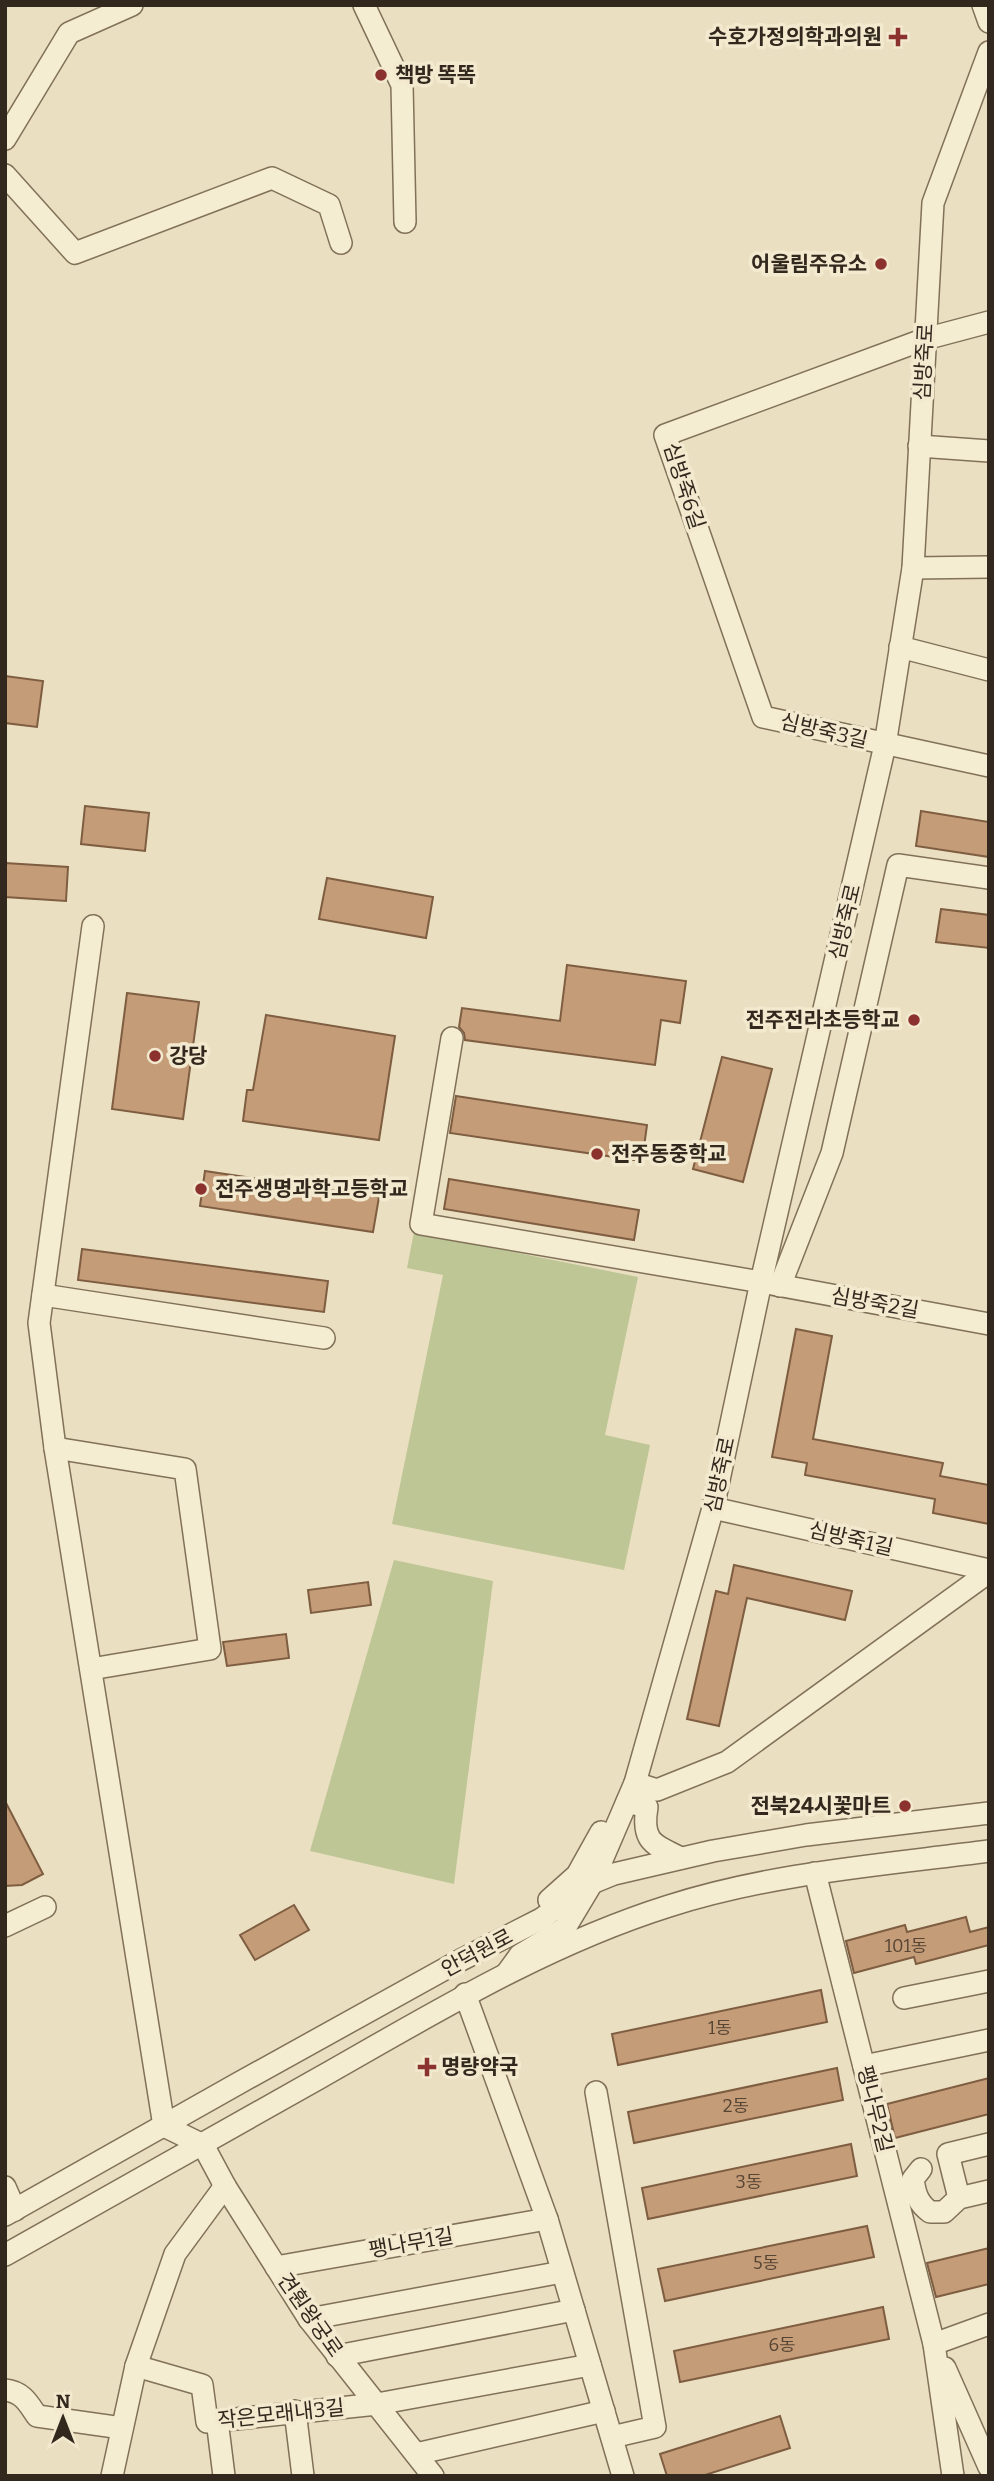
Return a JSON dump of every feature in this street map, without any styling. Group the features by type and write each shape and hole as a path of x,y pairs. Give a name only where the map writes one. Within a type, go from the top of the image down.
{"street":[{"path":"5,139 69,33 132,5"},
{"path":"364,5 402,85 405,222"},
{"path":"982,5 989,22"},
{"name":"심방죽로","path":"507,1973 520,1955 565,1928 592,1883 631,1792 713,1508 771,1284 886,745 913,568 933,203 989,52"},
{"path":"5,175 75,253 272,178 329,205 341,243"},
{"path":"925,339 989,321"},
{"name":"심방죽6길","path":"763,717 665,435 925,339"},
{"path":"919,446 989,451"},
{"path":"913,568 989,567"},
{"path":"900,647 989,670"},
{"name":"심방죽3길","path":"763,717 989,766"},
{"path":"771,1284 832,1153 898,865 989,878"},
{"path":"93,926 39,1323 55,1448 164,2126 203,2145"},
{"name":"심방죽2길","path":"452,1038 421,1224 989,1324"},
{"path":"43,1295 324,1338"},
{"path":"55,1448 186,1469 209,1649 91,1669"},
{"name":"심방죽1길","path":"713,1508 989,1571"},
{"path":"631,1792 657,1790 727,1762 989,1571"},
{"path":"631,1792 647,1807 643,1825 653,1844 681,1858"},
{"name":"안덕원로","path":"10,2212 461,1960 541,1919 592,1883 614,1874 681,1858 806,1835 989,1814"},
{"path":"541,1919 538,1909 577,1875 603,1829 615,1828"},
{"name":"안덕원로","path":"5,2255 465,1994 546,1953 667,1906 717,1892 815,1873 989,1851"},
{"name":"팽나무2길","path":"815,1873 934,2344 953,2476"},
{"path":"5,1926 45,1907"},
{"path":"904,1998 989,1981"},
{"path":"465,1994 547,2219 623,2476"},
{"path":"864,2066 989,2040"},
{"path":"596,2092 655,2427 612,2437"},
{"path":"959,2199 948,2154 989,2144"},
{"name":"견훤왕궁로","path":"203,2145 225,2186 309,2319 433,2476"},
{"path":"921,2169 913,2179 915,2192 922,2206 930,2213 944,2211 959,2199 989,2191"},
{"path":"112,2476 136,2366 175,2253 225,2186"},
{"path":"5,2187 10,2212"},
{"name":"팽나무1길","path":"276,2267 547,2219"},
{"path":"309,2319 562,2272"},
{"path":"337,2356 574,2310"},
{"path":"934,2344 989,2324"},
{"name":"팽나무2길","path":"934,2344 989,2467"},
{"path":"377,2404 590,2365"},
{"name":"작은모래내3길","path":"136,2366 202,2385 208,2422 377,2404"},
{"path":"5,2390 15,2391 25,2398 37,2416 122,2428"},
{"path":"295,2411 303,2476"},
{"path":"415,2454 604,2411"},
{"path":"217,2420 224,2476"}],"green space":[{"path":"414,1232 638,1277 605,1435 650,1445 624,1570 392,1524 443,1275 407,1268"},
{"path":"394,1560 493,1581 454,1884 310,1851"}],"building":[{"path":"5,676 43,681 37,727 5,723"},
{"path":"85,806 149,813 145,851 81,844"},
{"path":"921,811 989,822 989,857 916,846"},
{"path":"5,863 68,867 66,901 5,897"},
{"path":"327,878 433,897 426,938 319,919"},
{"path":"941,909 989,915 989,948 936,942"},
{"path":"567,965 686,981 680,1023 661,1020 655,1065 465,1040 459,1027 462,1008 560,1021"},
{"name":"강당","path":"127,993 199,1002 183,1119 112,1109"},
{"path":"266,1015 395,1036 379,1140 243,1121 247,1090 253,1090"},
{"path":"722,1057 772,1069 743,1182 693,1169"},
{"path":"456,1096 647,1125 642,1161 450,1133"},
{"path":"205,1171 379,1197 373,1232 200,1206"},
{"path":"449,1179 639,1210 634,1240 444,1209"},
{"path":"82,1249 328,1281 324,1312 78,1280"},
{"path":"796,1329 832,1336 813,1439 943,1463 940,1476 989,1485 989,1524 933,1513 935,1499 805,1475 807,1463 772,1457"},
{"path":"734,1565 852,1591 845,1620 747,1598 719,1726 687,1719 716,1591 728,1594"},
{"path":"368,1582 371,1605 311,1613 308,1590"},
{"path":"286,1634 289,1658 227,1666 223,1642"},
{"path":"5,1801 43,1874 22,1885 5,1886"},
{"path":"294,1905 309,1930 255,1960 240,1935"},
{"path":"966,1917 970,1932 989,1927 989,1945 916,1964 914,1957 854,1973 846,1941 905,1925 907,1932"},
{"path":"821,1990 827,2022 618,2065 612,2034"},
{"path":"837,2068 843,2100 634,2143 628,2112"},
{"path":"989,2078 989,2114 895,2138 887,2104"},
{"path":"851,2144 857,2176 648,2219 642,2188"},
{"path":"867,2226 874,2257 665,2301 658,2269"},
{"path":"989,2248 989,2284 936,2297 927,2263"},
{"path":"883,2307 889,2339 680,2382 674,2351"},
{"path":"780,2416 790,2448 702,2476 667,2476 660,2454"}],"place":[{"name":"수호가정의학과의원","path":"898,37"},
{"name":"책방 똑똑","path":"381,75"},
{"name":"어울림주유소","path":"881,264"},
{"name":"전주전라초등학교","path":"914,1020"},
{"name":"강당","path":"155,1056"},
{"name":"전주동중학교","path":"597,1154"},
{"name":"전주생명과학고등학교","path":"201,1189"},
{"name":"전북24시꽃마트","path":"905,1806"},
{"name":"명량약국","path":"427,2067"}]}
